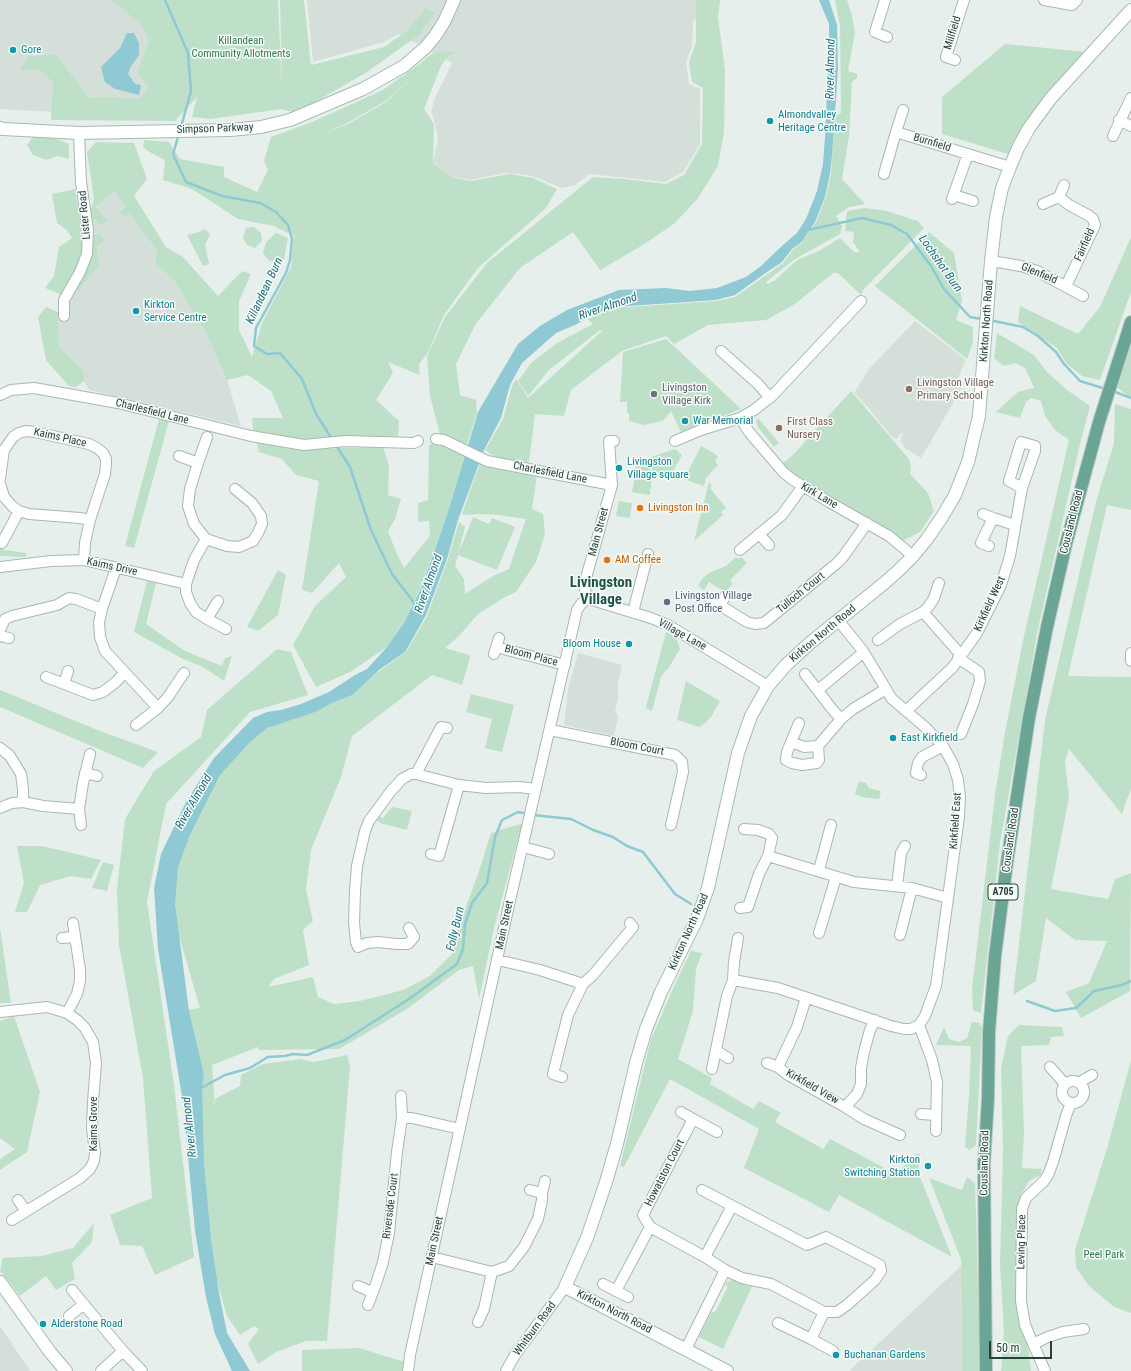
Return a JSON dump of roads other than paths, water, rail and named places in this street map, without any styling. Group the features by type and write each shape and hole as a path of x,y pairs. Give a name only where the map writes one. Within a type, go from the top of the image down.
{"main road":[{"name":"Simpson Parkway","path":"0,128 79,133 230,130 261,127 290,120 363,89 404,66 426,47 435,36 444,22 454,0"},
{"name":"Kirkton North Road","path":"727,1371 565,1287 587,1238 606,1182 617,1144 636,1063 646,1030 661,992 697,919 708,888 738,753 751,716 768,686 786,665 810,642 898,571 913,556 942,517 955,494 968,462 979,416 991,261 996,217 1002,188 1018,148 1029,128 1051,98 1130,14"},
{"name":"Cousland Road","path":"986,1371 984,1164 988,1099 989,1032 995,956 1007,862 1029,718 1066,544 1099,422 1131,322"},
{"path":"0,1282 50,1352 66,1371"}],"street":[{"path":"885,0 875,32 887,37"},
{"name":"Millfield","path":"955,60 946,57 964,0"},
{"path":"1044,0 1072,5 1077,0"},
{"path":"1113,136 1119,120 1131,98"},
{"path":"884,174 902,110"},
{"path":"1119,120 1131,126"},
{"name":"Burnfield","path":"896,132 1010,167"},
{"name":"Lister Road","path":"64,316 64,300 80,272 87,254 88,230 81,182 79,133"},
{"path":"968,154 953,197 973,201"},
{"path":"1043,204 1059,197 1064,185"},
{"name":"Fairfield","path":"1059,197 1069,205 1088,215 1093,219 1095,225 1066,286"},
{"name":"Glenfield","path":"991,261 1021,266 1037,271 1083,296"},
{"path":"675,441 701,430 740,418 770,398 861,301"},
{"path":"721,351 758,384 770,398"},
{"name":"Charlesfield Lane","path":"0,395 11,390 34,388 118,403 251,436 304,445 345,441 418,442"},
{"name":"Kirk Lane","path":"740,418 749,432 784,473 803,486 888,536 913,556"},
{"name":"Kaims Place","path":"0,478 4,450 13,437 26,431 89,444 103,453 106,459 105,474 90,520 84,560"},
{"path":"207,437 190,489 188,506 194,524 206,539 227,546 239,547 253,541 262,524 261,516 252,503 235,488"},
{"name":"Charlesfield Lane","path":"436,439 444,440 463,448 487,461 612,485"},
{"path":"612,485 609,441 614,441"},
{"path":"179,456 198,463"},
{"path":"0,483 4,497 19,511 28,514 90,520"},
{"name":"Main Street","path":"408,1371 410,1355 528,823 578,610 580,604 589,597 585,590 586,578 612,485"},
{"path":"740,550 782,515 803,486"},
{"name":"Kirkfield West","path":"906,711 953,667 977,633 1001,585 1010,556 1022,488"},
{"path":"2,543 19,511"},
{"path":"983,514 1015,525"},
{"path":"989,546 981,543 993,518"},
{"name":"Tulloch Court","path":"710,599 747,622 755,624 764,623 836,564 843,557 867,523"},
{"path":"759,534 769,545"},
{"path":"206,539 194,560 186,584 186,592 190,603 196,612 226,629"},
{"path":"633,612 648,554"},
{"name":"Kaims Drive","path":"2,566 84,560 186,584"},
{"path":"116,568 99,622 100,637 105,651 158,708"},
{"path":"878,640 900,624 923,612 934,598 939,583"},
{"path":"720,605 726,595"},
{"name":"Village Lane","path":"589,597 602,603 651,618 672,627 768,686"},
{"path":"0,630 5,620 12,616 57,605 69,598 76,599 102,610"},
{"path":"207,619 218,601"},
{"path":"923,612 960,656 979,672 980,680 973,704 961,734"},
{"name":"Kirkfield East","path":"838,620 863,651 892,699 925,727 943,746 953,764 958,780 960,796 957,830 938,975 930,1004 919,1025"},
{"name":"Bloom Place","path":"496,646 566,665"},
{"path":"1131,653 1131,661"},
{"path":"818,690 859,656"},
{"path":"64,684 68,671"},
{"path":"46,677 93,695 98,694 116,682 124,673"},
{"path":"136,725 158,708 168,697 184,673"},
{"path":"805,674 841,719"},
{"path":"799,723 787,752 786,760 802,765 817,763 819,760 818,746 841,719 853,709 886,689"},
{"path":"416,774 441,727 447,728"},
{"name":"Bloom Court","path":"550,730 675,755 682,762 683,772 670,825"},
{"path":"792,742 804,747 818,746"},
{"path":"916,774 918,763 922,757 943,746"},
{"path":"0,748 10,756 21,774 23,802"},
{"path":"81,825 79,809 90,754"},
{"path":"85,773 97,776"},
{"path":"409,928 414,937 408,944 378,942 367,943 358,950 354,923 355,891 357,866 364,831 369,821 391,790 411,774 459,785 486,788 519,787 536,789"},
{"path":"431,854 439,856 459,785"},
{"path":"0,808 12,803 23,802 43,806 79,809"},
{"path":"819,870 831,825"},
{"path":"740,908 748,906 759,874 768,856 772,838 769,834 758,828 744,828"},
{"path":"897,886 901,853 905,846"},
{"path":"523,847 550,854"},
{"path":"768,856 819,870 854,882 912,888 948,898"},
{"path":"819,933 836,877"},
{"path":"900,935 912,888"},
{"path":"67,1013 77,994 80,981 80,969 73,923"},
{"path":"556,1077 568,1015 583,984 593,975 635,927"},
{"path":"62,938 75,937"},
{"path":"712,1069 717,1051 727,996 733,980 738,938"},
{"path":"498,960 540,970 583,984"},
{"path":"733,980 764,985 904,1029 911,1029 919,1025 932,1060 937,1082 936,1131"},
{"name":"Kirkfield View","path":"778,1067 797,1027 806,998"},
{"name":"Kaims Grove","path":"0,1012 33,1007 47,1007 67,1013 85,1028 93,1042 96,1063 92,1128 95,1153 94,1161 90,1169 80,1178 12,1220"},
{"name":"Kirkfield View","path":"845,1107 857,1094 860,1084 864,1052 875,1020"},
{"path":"717,1051 728,1058"},
{"name":"Kirkfield View","path":"768,1063 778,1067 788,1075 864,1119 900,1135"},
{"path":"1050,1067 1065,1084"},
{"path":"1080,1082 1084,1089 1084,1097 1079,1102 1071,1103 1065,1100 1062,1090 1065,1084 1072,1081 1080,1082 1092,1075"},
{"name":"Riverside Court","path":"368,1305 383,1262 389,1233 402,1118 401,1096"},
{"name":"Leving Place","path":"1045,1371 1025,1325 1021,1301 1022,1209 1026,1198 1044,1181 1048,1175 1071,1103"},
{"path":"681,1112 717,1132"},
{"path":"921,1114 936,1115"},
{"path":"402,1118 412,1118 460,1129"},
{"name":"Howatston Court","path":"650,1227 643,1214 693,1119"},
{"path":"432,1256 492,1272 508,1266 524,1247 538,1219 545,1181"},
{"path":"530,1190 542,1193"},
{"path":"616,1291 650,1227 705,1257 725,1270 742,1278 771,1284 824,1312 837,1312 861,1294 876,1280 881,1271 880,1265 826,1237 807,1245 702,1190"},
{"path":"18,1200 26,1211"},
{"path":"705,1257 732,1206"},
{"path":"686,1349 725,1270"},
{"path":"478,1322 479,1308 492,1272"},
{"path":"603,1284 628,1297"},
{"path":"358,1286 372,1292"},
{"name":"Whitburn Road","path":"506,1371 515,1355 565,1287"},
{"path":"72,1290 83,1305 142,1371"},
{"path":"69,1316 83,1305"},
{"path":"810,1340 824,1312"},
{"path":"778,1323 833,1351"},
{"path":"1034,1344 1063,1332 1084,1329"},
{"path":"101,1371 123,1351"}],"water":[{"name":"River Almond","path":"819,0 829,0 837,25 838,70 832,156 825,197 815,222 802,242 792,249 782,262 735,295 716,300 614,307 590,316 577,324 556,333 522,363 510,385 501,418 484,450 458,520 447,559 426,615 405,652 379,670 352,695 315,712 267,728 250,742 220,775 189,837 178,867 175,904 189,1011 204,1075 202,1086 204,1163 211,1240 219,1293 227,1333 250,1371 232,1371 215,1334 206,1297 195,1231 183,1103 158,949 154,888 161,854 186,802 214,758 253,718 267,712 281,710 301,704 329,692 367,669 387,647 404,623 422,586 447,515 478,412 518,344 540,326 567,310 619,290 666,288 690,291 717,288 746,277 761,266 797,233 806,219 817,191 823,164 829,24"},
{"path":"127,33 134,33 139,43 139,55 130,68 128,74 135,84 141,85 139,95 115,89 105,82 101,67 120,48"}],"waterway":[{"name":"Killandean Burn","path":"165,0 188,53 191,91 181,127"},
{"name":"Killandean Burn","path":"179,134 173,154 186,182 222,196 260,203 276,212 288,225 292,239 290,260 286,273 256,328 254,346 267,354 280,353 302,379 316,414 332,439"},
{"name":"Lochshot Burn","path":"808,230 862,218 891,225 907,234 931,266 944,289 970,317 982,319"},
{"name":"Lochshot Burn","path":"989,320 1023,327 1038,336 1056,352 1064,364 1080,381 1106,389"},
{"name":"Lochshot Burn","path":"1113,391 1131,398"},
{"name":"Killandean Burn","path":"336,445 350,467 371,530 392,574 415,604"},
{"name":"Folly Burn","path":"201,1088 225,1075 250,1068 268,1057 293,1054 307,1055 345,1040 409,999 457,964 463,949 465,924 472,903 487,883 495,837 502,820 518,812 528,814"},
{"name":"Folly Burn","path":"533,815 571,819 593,830 613,837 627,846 643,852 675,894 691,904"},
{"name":"Folly Burn","path":"1027,1001 1055,1011 1076,1008 1094,991 1122,985 1131,981"}],"place":[{"name":"Gore","path":"13,50"},
{"name":"Almondvalley Heritage Centre","path":"770,121"},
{"name":"Kirkton Service Centre","path":"136,311"},
{"name":"Livingston Village Primary School","path":"909,389"},
{"name":"Livingston Village Kirk","path":"654,394"},
{"name":"War Memorial","path":"685,421"},
{"name":"First Class Nursery","path":"779,428"},
{"name":"Livingston Village square","path":"619,468"},
{"name":"Livingston Inn","path":"640,508"},
{"name":"AM Coffee","path":"607,560"},
{"name":"Livingston Village Post Office","path":"667,602"},
{"name":"Bloom House","path":"629,644"},
{"name":"East Kirkfield","path":"893,738"},
{"name":"Kirkton Switching Station","path":"928,1166"},
{"name":"Alderstone Road","path":"43,1324"},
{"name":"Buchanan Gardens","path":"836,1355"}],"district":[{"name":"Livingston Village","path":"601,592"}],"park label":[{"name":"Killandean Community Allotments","path":"241,47"},
{"name":"Peel Park","path":"1104,1255"}]}
